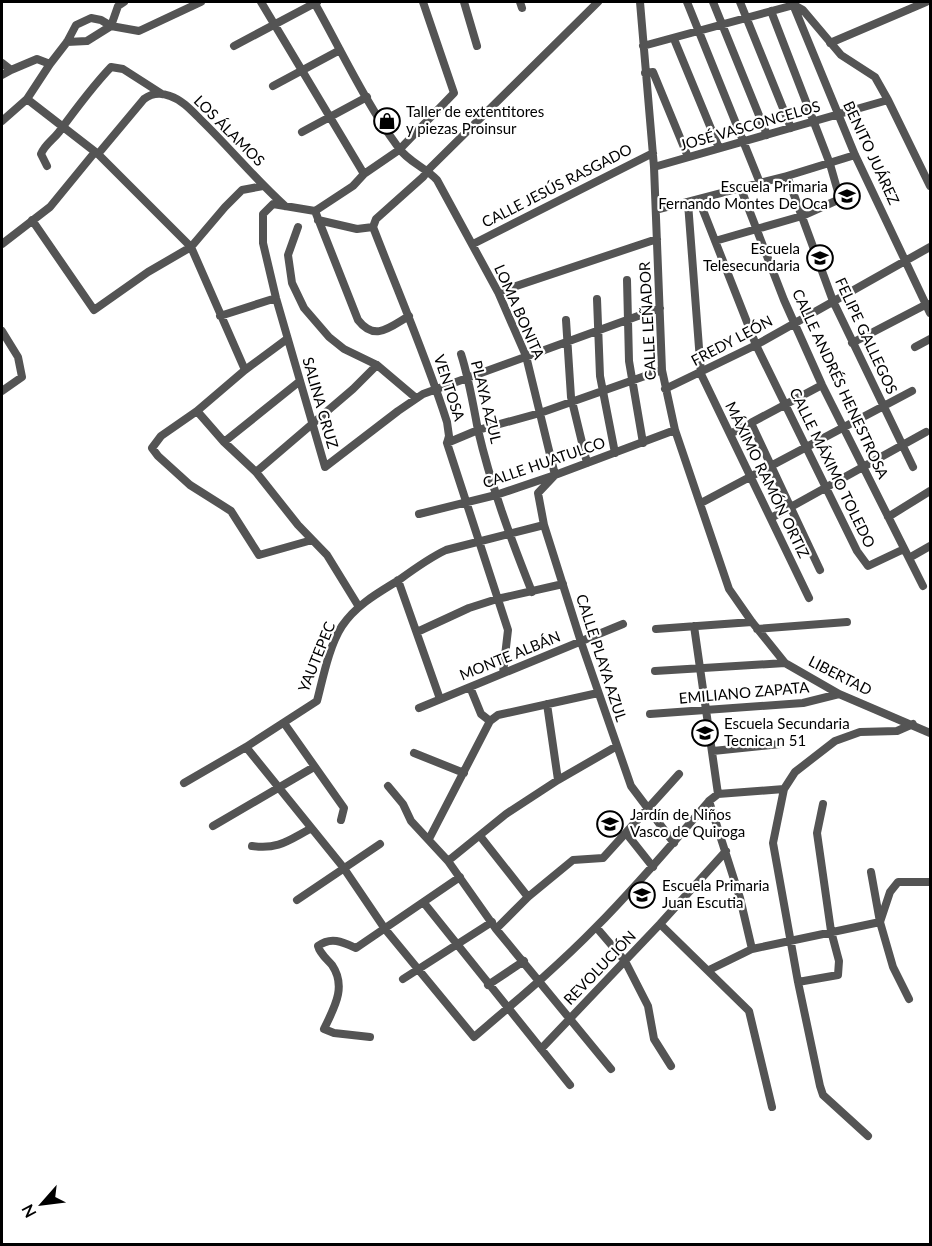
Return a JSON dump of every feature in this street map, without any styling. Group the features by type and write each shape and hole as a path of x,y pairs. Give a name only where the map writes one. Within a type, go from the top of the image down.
{"street":[{"path":"62,48 87,41 111,26 118,6 124,2"},
{"path":"2,121 27,99 76,25 85,20 100,20 111,26 139,31 186,5 201,2"},
{"path":"261,2 364,174"},
{"path":"234,46 315,2 340,50 399,150 429,171"},
{"path":"286,207 315,211 353,186 364,174 399,150 454,93 423,2"},
{"path":"464,2 477,46"},
{"path":"318,220 357,229 374,227 376,219 429,171 598,2"},
{"name":"CALLE LEÑADOR","path":"640,2 654,166 664,389 675,430 729,589 754,626"},
{"path":"687,2 760,183"},
{"path":"713,2 767,135"},
{"path":"740,2 791,128"},
{"path":"830,43 926,2"},
{"path":"643,46 747,19 793,3 803,10 841,55 875,77 930,186"},
{"name":"BENITO JUÁREZ","path":"793,3 855,155 930,313"},
{"path":"715,241 802,216 840,199 815,122 771,11"},
{"path":"674,39 719,148"},
{"path":"273,86 340,50"},
{"path":"2,75 37,59 50,64"},
{"path":"2,63 11,70"},
{"name":"LOS ÁLAMOS","path":"63,126 111,67 123,69 163,94 180,100 286,207"},
{"path":"645,73 653,72 688,157"},
{"path":"2,244 50,207 144,99 154,93 163,94"},
{"path":"302,132 367,97"},
{"path":"27,99 97,153 191,247 245,370"},
{"name":"JOSÉ VASCONCELOS","path":"654,166 888,100"},
{"path":"47,166 41,154 45,145 63,126"},
{"name":"CALLE JESÚS RASGADO","path":"472,244 653,153"},
{"path":"656,210 741,189 855,155"},
{"name":"LOMA BONITA","path":"429,171 437,180 498,292 526,356 555,475"},
{"name":"FELIPE GALLEGOS","path":"787,176 832,301 913,467"},
{"path":"32,220 94,310 148,272 191,247 242,190 263,186"},
{"name":"CALLE ANDRÉS HENESTROSA","path":"741,189 794,323 822,385 923,586"},
{"name":"CALLE MÁXIMO TOLEDO","path":"699,200 756,345 857,551 868,566 904,549"},
{"path":"688,202 701,374"},
{"name":"SALINA CRUZ","path":"286,207 273,204 263,214 262,243 287,339 325,467 416,398 468,377"},
{"path":"315,211 362,326 371,332 377,332 409,316"},
{"path":"298,227 288,255 292,283 304,308 329,337 344,349 377,365 416,398"},
{"name":"VENTOSA","path":"374,227 436,389 449,429 447,443 508,630 503,673"},
{"path":"498,292 657,239"},
{"name":"FREDY LEÓN","path":"664,389 701,374 756,345 930,247"},
{"path":"627,280 627,320 632,381 643,443"},
{"path":"220,316 276,298"},
{"path":"597,299 600,376 615,453"},
{"path":"852,343 927,304"},
{"path":"468,377 660,308"},
{"path":"566,320 572,401 587,463"},
{"path":"2,331 18,357 21,377 2,391"},
{"path":"287,339 245,370 197,411 161,436 152,448 190,485 231,511 259,555 312,540"},
{"path":"915,347 930,339"},
{"name":"PLAYA AZUL","path":"461,354 468,377 478,430 496,495 532,592"},
{"path":"256,472 377,365"},
{"path":"447,443 478,430 540,413 662,370"},
{"name":"MÁXIMO RAMÓN ORTIZ","path":"701,374 809,598"},
{"path":"224,442 300,381"},
{"path":"730,434 822,385"},
{"path":"701,503 912,391"},
{"path":"197,411 224,442 256,472 298,525 327,555 359,607"},
{"path":"751,423 820,570"},
{"name":"CALLE HUATULCO","path":"419,514 496,495 675,430"},
{"path":"771,518 926,432"},
{"name":"CALLE PLAYA AZUL","path":"555,475 538,493 544,525 581,642 632,786 674,843"},
{"path":"888,517 930,491"},
{"name":"YAUTEPEC","path":"184,783 246,747 317,701 341,627 359,607 375,594 446,550 544,525"},
{"path":"909,558 930,546"},
{"path":"398,580 440,699"},
{"path":"417,632 469,608 563,584"},
{"path":"656,628 847,622"},
{"name":"MONTE ALBÁN","path":"419,708 623,624"},
{"path":"694,626 718,794"},
{"name":"LIBERTAD","path":"754,626 785,663 839,694 930,733"},
{"path":"655,670 785,663"},
{"path":"470,687 482,714 490,721"},
{"path":"429,839 490,721 498,715 598,693"},
{"name":"EMILIANO ZAPATA","path":"650,714 803,704 839,694"},
{"path":"547,704 558,780"},
{"path":"284,723 344,808 340,820"},
{"path":"868,1136 823,1095 798,982 773,843 784,789 795,772 835,741 860,732 897,730 913,724"},
{"path":"713,751 780,744"},
{"path":"448,861 506,814 558,780 617,746"},
{"path":"246,747 343,867 385,929 474,1036 540,980 596,927 653,867 709,801 718,794 784,789"},
{"path":"414,753 464,773"},
{"path":"213,826 314,767"},
{"path":"404,979 457,945 494,925 573,860 603,858 679,774"},
{"path":"388,786 403,804 411,821 448,861 494,925 611,1069"},
{"path":"709,801 726,851 752,950"},
{"path":"798,982 838,975 839,962 831,931 817,833 823,804"},
{"path":"252,846 266,848 278,846 310,829"},
{"path":"626,833 653,867"},
{"path":"480,836 528,897"},
{"path":"297,900 380,844"},
{"name":"REVOLUCIÓN","path":"541,1049 726,851"},
{"path":"871,872 880,922 893,967 909,999"},
{"path":"370,1037 334,1033 324,1029 337,1002 339,982 333,967 318,946 323,942 338,939 356,948 460,877"},
{"path":"880,922 890,892 898,882 930,882"},
{"path":"424,903 570,1085"},
{"path":"709,970 752,950 880,922"},
{"path":"660,924 749,1011 772,1107"},
{"path":"596,927 625,961 648,1006 654,1039 671,1066"},
{"path":"488,985 524,962"}],"place":[{"name":"Taller de extentitores y piezas Proinsur","path":"387,121"},
{"name":"Escuela Primaria Fernando Montes De Oca","path":"847,196"},
{"name":"Escuela Telesecundaria","path":"820,258"},
{"name":"Escuela Secundaria Tecnica n 51","path":"705,733"},
{"name":"Jardín de Niños Vasco de Quiroga","path":"610,824"},
{"name":"Escuela Primaria Juan Escutia","path":"642,895"}]}
